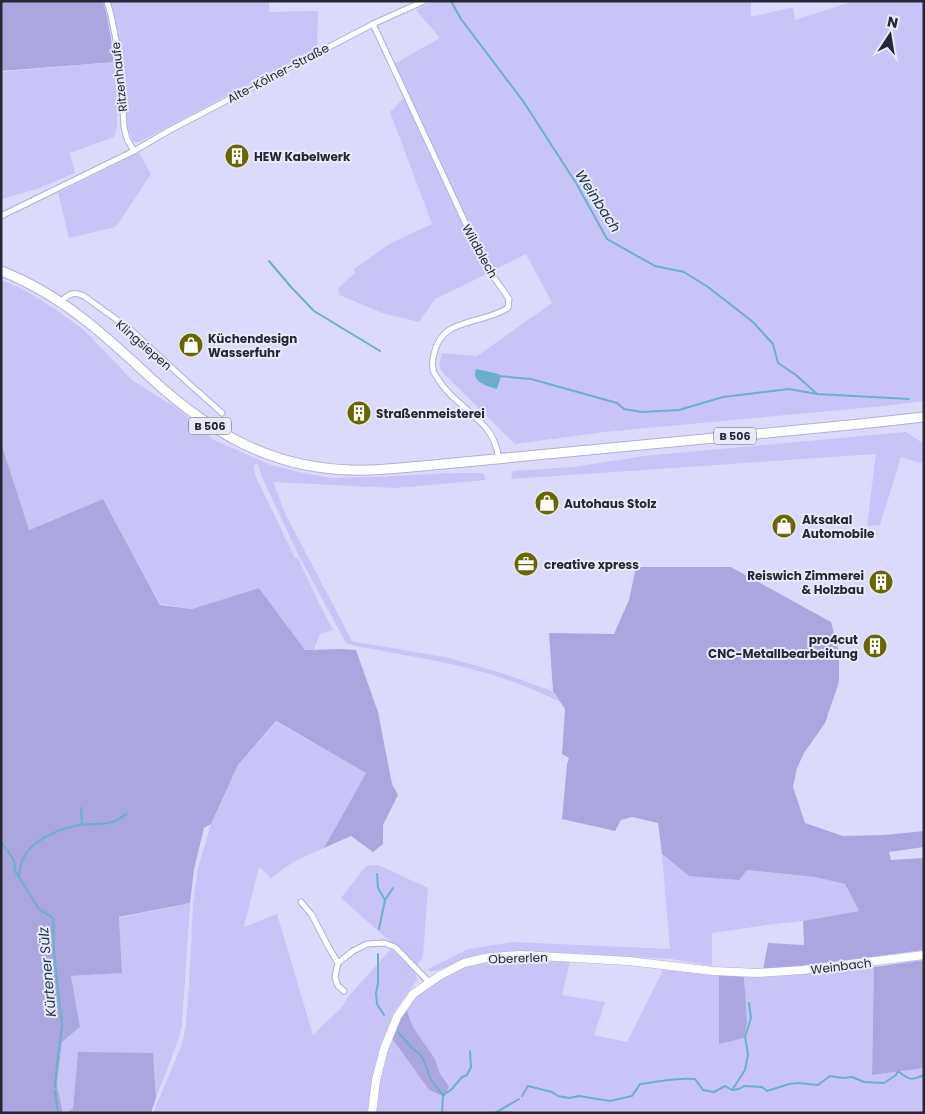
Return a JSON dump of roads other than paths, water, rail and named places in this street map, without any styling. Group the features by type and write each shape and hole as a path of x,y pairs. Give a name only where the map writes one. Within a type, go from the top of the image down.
{"main road":[{"name":"B 506","path":"1,271 24,281 61,302 95,328 204,422 229,437 272,456 315,466 370,470 924,417"},
{"name":"Obererlen","path":"372,1113 380,1064 397,1017 413,994 429,982 464,963 490,957 521,955 629,961 713,971 758,973"},
{"name":"Weinbach","path":"758,973 802,970 924,955"}],"street":[{"name":"Ritzenhaufe","path":"107,1 120,60 124,127 134,151"},
{"name":"Alte-Kölner-Straße","path":"134,151 170,130 373,24 424,1"},
{"name":"Wildblech","path":"373,24 484,263 509,300 508,308 499,314 467,323 450,330 441,337 435,347 432,370 443,388 486,427 493,437 498,459"},
{"path":"1,216 134,151"},
{"name":"Klingsiepen","path":"61,302 72,294 77,293 84,296 131,330 222,413"},
{"path":"301,902 312,915 338,963"},
{"path":"344,991 338,986 335,977 338,963 353,951 367,944 384,943 394,947 429,982"}],"water":[{"path":"476,369 499,374 501,376 497,389 481,383 476,377"}],"waterway":[{"name":"Weinbach","path":"451,1 461,19 523,101 576,183 607,239 655,266 684,272 708,287 753,322 773,344 778,363 796,375 817,394 909,399"},
{"path":"269,261 314,311 380,351"},
{"path":"498,376 531,379 617,403 624,409 642,412 679,410 723,397 789,389 817,394"},
{"path":"81,808 82,825"},
{"path":"19,876 21,863 31,847 38,841 63,829 86,824 109,823 126,814"},
{"name":"Kürtener Sülz","path":"1,842 14,860 15,871 39,909 53,918 54,953 62,1026 55,1087"},
{"path":"377,874 378,888 385,900"},
{"path":"379,929 385,900 393,888"},
{"path":"378,954 377,1004 384,1015"},
{"path":"732,1090 745,1070 748,1054 745,1037 751,1018 749,1003"},
{"path":"398,1032 420,1054 431,1080 443,1095"},
{"path":"442,1113 443,1095 451,1090 462,1077 467,1075 471,1067 470,1051"},
{"path":"522,1096 528,1086 552,1092 558,1096 569,1098 579,1096 610,1101 632,1096 640,1084 674,1079 695,1079 703,1090 714,1092 725,1086 732,1090 744,1086 762,1087 767,1091 789,1084 818,1085 830,1076 852,1077 864,1082 884,1083 896,1075 898,1071 910,1079 924,1075"},
{"name":"Kürtener Sülz","path":"55,1091 58,1113"},
{"path":"495,1113 519,1099"}],"place":[{"name":"HEW Kabelwerk","path":"237,156"},
{"name":"Küchendesign Wasserfuhr","path":"191,345"},
{"name":"Straßenmeisterei","path":"359,413"},
{"name":"Autohaus Stolz","path":"547,503"},
{"name":"Aksakal Automobile","path":"784,526"},
{"name":"creative xpress","path":"526,564"},
{"name":"Reiswich Zimmerei & Holzbau","path":"881,582"},
{"name":"pro4cut CNC-Metallbearbeitung","path":"875,646"}]}
